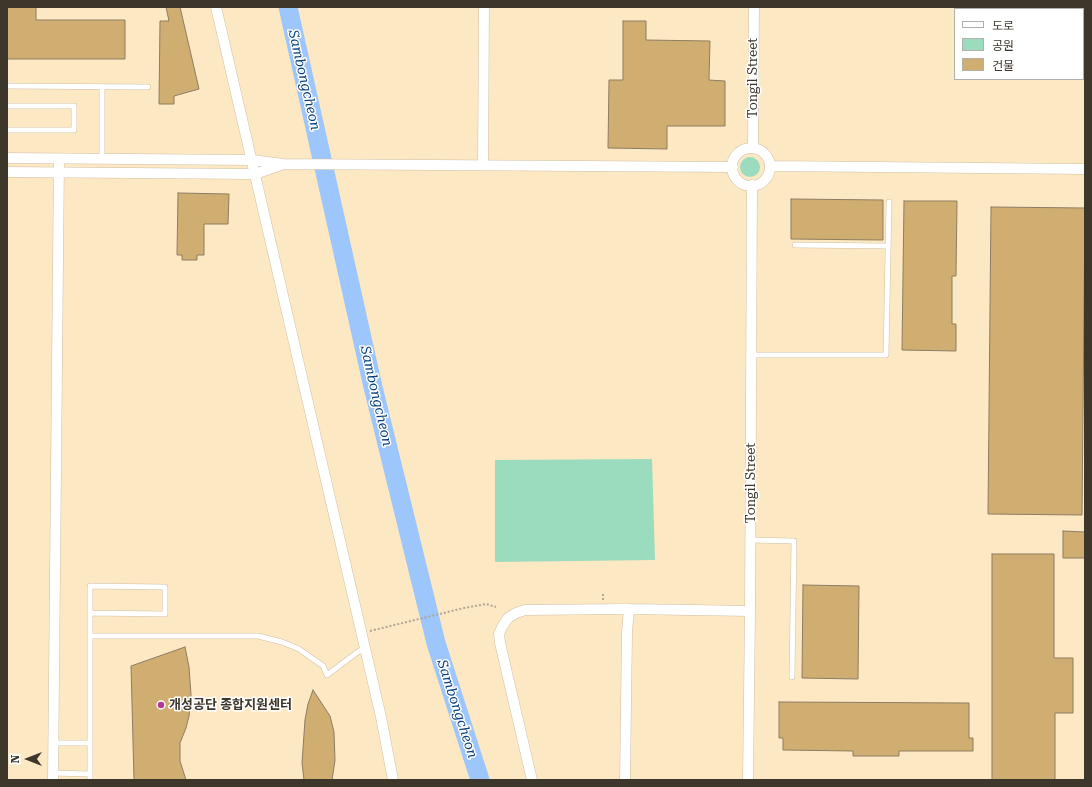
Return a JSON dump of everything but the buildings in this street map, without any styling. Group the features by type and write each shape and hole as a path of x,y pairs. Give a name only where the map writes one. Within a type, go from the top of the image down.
{"street":[{"path":"216,7 366,649 393,780"},
{"path":"483,165 484,7"},
{"name":"Tongil Street","path":"753,148 754,7"},
{"path":"753,148 765,154 770,166 765,180 752,186 746,185 738,180 732,167 735,158 739,153 744,149 753,148"},
{"path":"7,158 252,160 283,164 360,165 732,167"},
{"path":"53,777 59,159"},
{"path":"7,172 255,174 283,164"},
{"path":"770,166 1085,169"},
{"name":"Tongil Street","path":"748,780 752,186"},
{"path":"532,780 500,643 499,634 502,627 512,616 525,610 629,609 750,611"},
{"path":"625,780 627,632 629,609"}],"lane":[{"path":"7,86 148,87"},
{"path":"102,87 102,159"},
{"path":"7,106 74,106 74,130 7,130"},
{"path":"752,355 886,355 889,202"},
{"path":"795,245 888,246"},
{"path":"750,540 794,541 792,677"},
{"path":"90,613 165,614 165,587 90,586 90,613 90,780"},
{"path":"90,636 258,636 282,642 299,649 323,666 328,675 359,651 366,649"},
{"path":"54,743 90,743"},
{"path":"53,777 90,774"}],"path":[{"path":"367,632 464,608 486,604 496,607"}],"shaded area":[{"path":"7,7 1085,7 1085,780 7,780"}],"green space":[{"path":"750,157 757,160 760,167 757,174 750,177 743,174 740,167 743,160"},
{"path":"652,459 655,560 495,562 495,460"}],"waterway":[{"name":"Sambongcheon","path":"288,7 373,387 436,643 480,780"}],"place":[{"name":"개성공단 종합지원센터","path":"161,705"}]}
